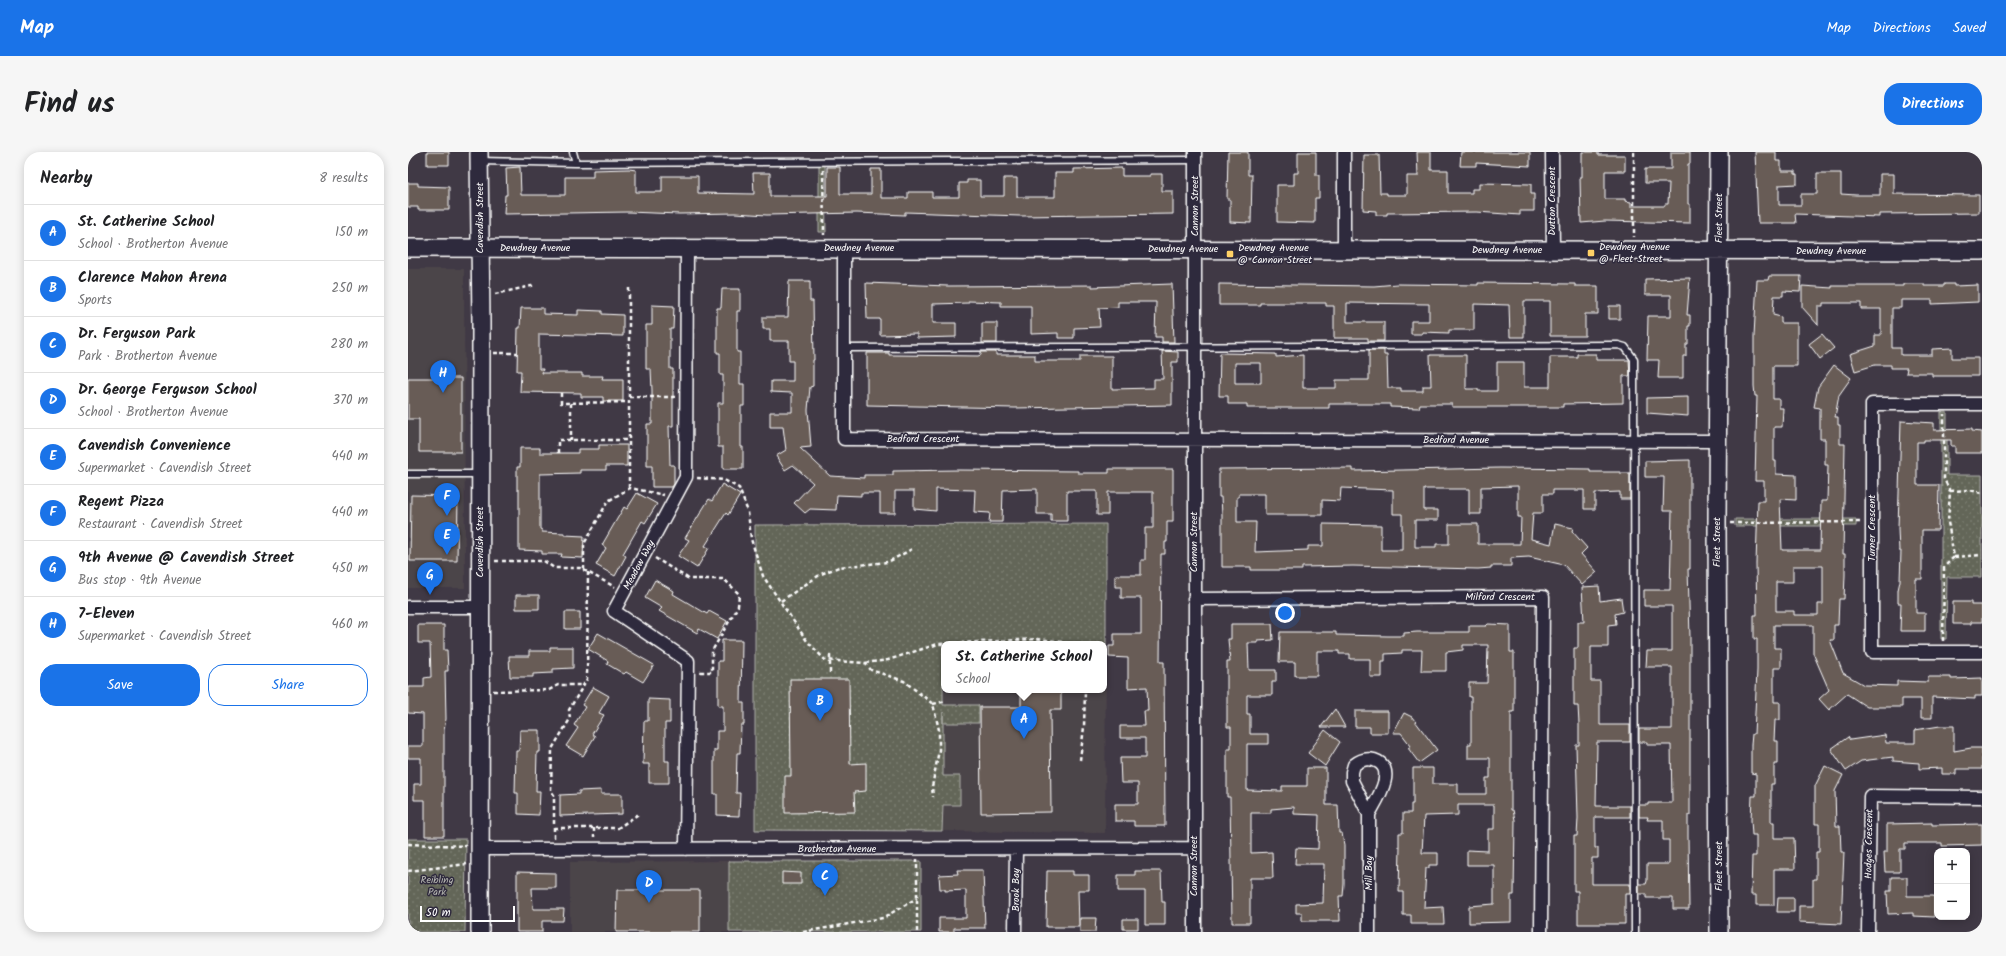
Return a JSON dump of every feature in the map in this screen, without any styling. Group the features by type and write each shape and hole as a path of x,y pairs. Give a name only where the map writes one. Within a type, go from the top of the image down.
{"street":[{"path":"1344,152 1344,249"},
{"name":"Dutton Crescent","path":"1552,152 1552,250"},
{"name":"Fleet Street","path":"1719,152 1717,523 1719,932"},
{"name":"Cannon Street","path":"1195,156 1195,932"},
{"name":"Cavendish Street","path":"480,157 480,932"},
{"name":"Dewdney Avenue","path":"408,248 1982,251"},
{"name":"Meadow Way","path":"686,849 688,661 614,611 686,478 687,248"},
{"name":"Bedford Crescent","path":"844,248 844,439 1194,439"},
{"name":"Turner Crescent","path":"1982,404 1872,404 1872,652 1982,652"},
{"name":"Bedford Avenue","path":"1194,439 1718,441"},
{"name":"Milford Crescent","path":"1194,599 1542,597 1542,932"},
{"path":"408,607 480,607"},
{"name":"Hodges Crescent","path":"1868,932 1870,796 1982,797"},
{"name":"Mill Bay","path":"1369,814 1369,932"},
{"name":"Brotherton Avenue","path":"480,848 1194,848"},
{"name":"Brook Bay","path":"1015,932 1016,849"}],"lane":[{"path":"573,152 576,164"},
{"path":"480,157 576,164 1195,156"},
{"path":"844,348 1618,345 1626,347 1634,359 1636,932"},
{"path":"408,474 481,474"}],"path":[{"path":"1634,152 1634,250"},
{"path":"823,162 824,248"},
{"path":"481,297 536,285"},
{"path":"629,287 629,488"},
{"path":"481,354 517,353"},
{"path":"561,394 561,403 629,402"},
{"path":"629,397 686,397"},
{"path":"571,403 571,440"},
{"path":"1944,404 1944,479 1950,491 1948,522 1954,557"},
{"path":"558,453 558,440 629,440"},
{"path":"686,478 724,480 739,488 748,512 751,540 763,576 807,641 825,660 865,663 888,660 941,644"},
{"path":"584,570 584,544 608,501 629,488 676,497"},
{"path":"1950,491 1970,490 1982,493"},
{"path":"1717,523 1872,522"},
{"path":"781,601 821,574 839,567 888,562 912,549"},
{"path":"646,552 690,579 724,579 738,594 738,606 712,651 712,672 688,672"},
{"path":"1943,652 1944,567 1954,557 1982,555"},
{"path":"480,561 544,561 554,568 580,568 624,592"},
{"path":"554,849 554,795 551,791 552,749 570,719 569,710 588,679 588,572"},
{"path":"998,641 1038,639 1055,641"},
{"path":"830,655 830,675"},
{"path":"865,663 871,670 904,681 933,704 939,730 939,750 934,768 932,787 933,797"},
{"path":"480,691 549,690 558,685 584,686"},
{"path":"1080,760 1084,726 1085,693"},
{"path":"933,704 946,700"},
{"path":"554,828 618,828 640,813"},
{"path":"408,844 480,848"},
{"path":"917,932 918,849"},
{"path":"408,871 467,864"},
{"path":"803,932 883,918 917,898"}],"shaded area":[{"path":"408,269 464,269 465,588 408,588"},
{"path":"943,693 1106,693 1105,833 942,831"},
{"path":"729,861 729,932 570,932 570,862"}],"green space":[{"path":"819,165 825,165 826,232 819,232"},
{"path":"1941,412 1947,412 1947,475 1982,475 1982,577 1947,577 1946,639 1941,639"},
{"path":"1735,519 1856,519 1856,526 1735,526"},
{"path":"1106,524 1106,641 941,641 941,693 943,693 943,705 979,705 979,723 943,723 943,776 960,776 960,805 943,805 942,831 755,830 755,525"},
{"name":"Reibling Park","path":"408,839 466,839 465,932 408,932"},
{"path":"729,861 921,861 921,932 729,932"}],"building":[{"path":"427,152 449,152 449,165 427,165"},
{"path":"1228,152 1248,152 1248,175 1252,175 1251,223 1230,222 1230,199 1227,199"},
{"path":"1298,152 1316,152 1316,175 1319,175 1319,198 1315,198 1315,223 1277,222 1277,185 1294,185 1294,173 1298,173"},
{"path":"1417,152 1431,152 1431,170 1448,170 1448,193 1472,193 1472,189 1479,189 1479,183 1531,184 1531,194 1534,194 1534,211 1520,211 1520,215 1477,212 1387,213 1387,215 1376,215 1376,211 1363,210 1364,155 1379,155 1380,193 1387,193 1387,195 1407,195 1407,176 1418,176"},
{"path":"1461,152 1530,152 1530,166 1476,163 1476,166 1460,166"},
{"path":"1582,152 1598,152 1598,155 1625,155 1625,171 1605,171 1605,199 1625,199 1625,201 1631,202 1631,206 1665,206 1665,204 1668,204 1669,183 1645,183 1645,169 1671,169 1671,152 1690,152 1690,164 1688,164 1688,204 1690,204 1690,223 1605,221 1581,223 1580,177 1582,177"},
{"path":"1755,152 1776,152 1776,161 1781,161 1781,171 1795,171 1795,174 1797,174 1797,184 1779,185 1779,205 1801,205 1801,194 1817,194 1817,173 1841,173 1841,194 1856,195 1880,195 1880,174 1894,174 1894,194 1979,195 1979,213 1879,214 1879,217 1795,214 1796,223 1758,223"},
{"path":"520,167 521,195 565,195 565,177 593,177 593,170 629,169 636,170 636,192 662,192 662,176 698,176 698,193 754,194 753,173 770,173 770,196 827,196 827,167 840,167 840,194 871,194 871,169 881,169 881,198 908,198 908,192 932,192 932,197 959,197 959,183 967,183 967,180 980,180 980,196 1004,196 1004,178 1017,178 1017,197 1055,197 1055,173 1074,173 1074,169 1122,168 1122,176 1150,176 1150,174 1162,174 1162,191 1173,191 1173,214 1020,216 905,212 905,215 857,213 767,215 735,213 679,214 628,212 504,214 505,195 507,195 506,168"},
{"path":"408,183 418,183 418,186 449,187 449,210 418,210 418,207 408,207"},
{"path":"1769,276 1801,276 1800,292 1783,291 1783,296 1774,296 1773,315 1781,317 1781,323 1797,323 1797,366 1773,366 1773,399 1779,399 1779,408 1783,408 1782,427 1774,427 1774,461 1776,461 1776,474 1796,475 1796,500 1780,499 1782,550 1820,550 1821,501 1827,501 1828,465 1825,465 1825,439 1820,439 1820,408 1814,407 1818,387 1834,365 1851,378 1839,395 1835,417 1838,417 1838,425 1840,425 1840,444 1845,444 1843,554 1845,554 1845,575 1844,599 1839,599 1838,625 1834,625 1834,640 1830,640 1843,673 1864,685 1897,686 1897,681 1928,682 1928,677 1951,677 1951,679 1982,678 1982,696 1975,696 1975,699 1932,697 1932,718 1921,718 1921,699 1902,699 1902,707 1867,707 1847,694 1829,710 1819,699 1829,690 1813,653 1813,625 1774,625 1774,648 1781,648 1781,668 1774,668 1774,702 1780,702 1780,720 1775,720 1774,741 1778,741 1778,764 1774,764 1774,784 1771,784 1771,822 1774,822 1774,838 1794,838 1795,869 1774,869 1774,905 1756,905 1756,895 1751,895 1752,856 1756,856 1756,835 1752,835 1751,820 1752,796 1756,796 1756,774 1751,773 1751,745 1752,734 1754,734 1757,670 1757,639 1754,639 1754,615 1757,615 1756,564 1758,501 1764,501 1764,481 1755,481 1757,396 1755,396 1754,386 1754,336 1757,280 1768,280","holes":["1793,566 1823,566 1823,604 1818,604 1818,615 1794,615 1794,611 1776,611 1776,582 1793,582"]},
{"path":"1690,278 1687,315 1690,315 1690,326 1688,326 1686,356 1683,356 1683,378 1658,378 1659,360 1647,360 1648,316 1671,316 1671,295 1645,295 1645,279"},
{"path":"789,281 810,281 810,301 813,301 813,386 810,387 808,410 811,447 800,448 830,476 864,478 864,475 893,475 893,471 1078,471 1078,473 1109,473 1109,469 1173,469 1173,522 1167,522 1167,542 1165,542 1165,554 1161,554 1160,662 1164,662 1165,826 1134,826 1134,821 1115,821 1115,804 1138,804 1138,783 1121,783 1120,758 1145,758 1145,738 1120,738 1120,726 1145,726 1144,711 1148,711 1147,687 1128,688 1128,658 1109,657 1109,646 1114,646 1114,634 1141,634 1141,598 1121,598 1121,587 1115,587 1115,575 1141,575 1141,560 1145,560 1145,528 1153,528 1153,492 1108,492 1108,515 1097,515 1097,491 1067,491 1067,521 1051,521 1051,514 1037,514 1037,489 1003,490 1002,522 989,522 990,513 974,512 975,490 936,489 936,511 914,509 914,491 895,491 895,513 880,513 880,493 861,493 861,496 837,495 836,510 810,509 805,513 794,503 813,483 793,465 785,470 776,456 786,450 783,427 770,427 770,412 792,412 792,393 771,392 771,381 793,381 793,361 789,361 789,341 770,341 770,329 763,329 763,317 788,317"},
{"path":"866,283 948,286 1092,285 1092,287 1172,284 1174,342 1162,342 1162,337 1155,337 1156,302 1118,302 1118,307 1099,308 1100,327 1074,328 1074,338 1058,338 1058,333 1031,334 1031,306 1001,306 1001,302 968,301 968,303 933,304 933,323 956,323 956,337 917,338 917,334 880,335 880,319 867,319"},
{"path":"1478,283 1575,284 1575,286 1598,286 1598,314 1585,314 1585,336 1550,336 1550,301 1524,301 1524,337 1510,337 1509,305 1474,304 1474,330 1449,330 1449,333 1422,332 1422,334 1411,334 1411,321 1429,321 1429,304 1347,303 1347,322 1384,322 1384,341 1368,341 1368,338 1334,338 1334,306 1326,306 1326,303 1260,303 1260,305 1219,305 1219,284 1374,286 1397,284 1478,285"},
{"path":"1903,284 1924,284 1924,286 1944,286 1944,284 1954,284 1954,286 1978,285 1978,302 1932,304 1932,300 1901,300 1901,308 1892,308 1892,348 1901,348 1901,355 1932,355 1932,349 1952,348 1952,358 1978,358 1978,376 1932,376 1932,373 1906,373 1907,368 1891,368 1891,365 1875,365 1855,371 1850,354 1875,346 1875,335 1881,335 1881,309 1861,309 1861,303 1823,303 1823,306 1818,306 1818,325 1802,307 1802,286 1832,288 1832,286 1903,286"},
{"path":"722,289 740,289 740,311 737,311 737,352 740,352 740,384 744,384 744,406 741,406 741,447 743,447 743,469 723,469 723,447 718,447 718,403 723,403 723,375 720,375 720,353 717,353 717,308 721,308"},
{"path":"652,305 674,306 673,329 670,329 670,369 673,369 673,426 669,426 670,465 674,465 674,484 672,487 652,487 652,466 647,466 647,424 652,424 652,390 651,369 646,369 646,325 652,325"},
{"path":"1609,306 1620,306 1620,319 1609,319"},
{"path":"521,308 543,308 543,314 578,315 578,310 602,311 602,314 623,315 623,336 539,334 539,369 543,369 542,373 582,373 582,376 603,376 602,379 623,379 623,401 603,401 603,397 581,397 581,393 520,392 521,371 517,371 518,328 520,328"},
{"path":"982,323 997,323 997,343 982,343"},
{"path":"1822,334 1834,348 1820,359 1809,344"},
{"path":"1369,350 1384,350 1384,355 1387,355 1388,388 1401,388 1401,391 1423,391 1423,386 1431,386 1430,355 1466,355 1466,389 1478,389 1478,391 1497,391 1497,362 1524,362 1524,387 1550,387 1550,357 1577,357 1577,354 1596,354 1596,360 1629,360 1630,376 1623,376 1623,403 1563,404 1563,407 1452,407 1452,404 1420,404 1419,408 1390,407 1390,404 1329,404 1329,408 1247,408 1247,404 1228,404 1228,396 1219,396 1220,353 1276,354 1276,357 1303,355 1303,388 1336,388 1336,380 1369,380","holes":["1235,363 1261,363 1261,383 1235,383"]},
{"path":"1162,351 1178,352 1178,362 1172,362 1172,405 1015,408 867,405 867,353 889,353 889,355 978,356 981,355 981,352 996,352 996,355 1035,355 1035,361 1080,361 1080,356 1112,356 1112,389 1154,388 1154,379 1163,379"},
{"path":"408,378 461,378 461,452 419,452 419,419 408,419"},
{"path":"1688,397 1688,416 1647,413 1647,398"},
{"path":"1901,421 1934,423 1934,430 1972,429 1972,431 1982,432 1982,453 1955,453 1955,446 1951,446 1951,440 1924,440 1924,442 1917,442 1917,485 1939,485 1938,530 1922,530 1922,579 1916,579 1916,613 1925,613 1925,631 1900,631 1901,603 1898,603 1898,590 1900,581 1901,551 1899,551 1898,529"},
{"path":"599,445 627,445 627,466 606,466 606,470 580,470 580,473 540,474 540,529 542,532 584,536 583,558 561,557 562,554 542,554 542,551 519,550 519,490 517,490 517,467 520,467 520,448 540,448 540,453 578,453 578,449 599,449"},
{"path":"1690,460 1690,569 1688,569 1690,638 1690,815 1688,815 1689,909 1673,909 1673,898 1646,898 1646,894 1639,894 1639,884 1646,884 1647,881 1647,864 1669,864 1669,840 1663,840 1663,820 1647,820 1648,817 1639,817 1639,805 1648,805 1648,803 1672,803 1671,745 1647,745 1647,742 1639,742 1639,729 1672,729 1672,667 1646,667 1647,651 1672,651 1672,606 1644,606 1644,590 1670,590 1672,511 1663,511 1664,477 1645,477 1645,461"},
{"path":"1353,468 1353,471 1500,468 1590,469 1590,472 1630,473 1630,499 1620,499 1620,492 1595,493 1595,509 1584,509 1584,490 1553,490 1553,494 1543,494 1543,513 1533,513 1531,539 1551,544 1555,524 1573,528 1572,531 1587,548 1581,554 1597,572 1582,585 1564,565 1529,557 1511,558 1511,566 1491,566 1491,568 1478,569 1353,566 1302,567 1302,570 1251,570 1251,567 1222,567 1222,515 1221,497 1219,497 1219,469","holes":["1518,486 1518,517 1521,517 1520,544 1478,544 1478,524 1449,524 1449,544 1436,544 1436,547 1415,547 1415,520 1438,520 1438,510 1424,510 1424,489 1469,489 1469,514 1481,514 1481,487","1341,488 1393,490 1393,514 1402,514 1402,550 1381,550 1381,525 1323,524 1323,546 1308,546 1308,550 1255,552 1256,522 1237,522 1237,497 1239,497 1239,494 1265,494 1265,515 1322,515 1322,500 1340,501"]},
{"path":"722,484 740,495 728,515 726,513 705,546 709,548 697,568 678,556 689,540 685,538 709,499 712,501"},
{"path":"637,493 657,504 645,523 642,521 623,554 626,556 615,576 596,565 606,548 602,545 624,507 627,509"},
{"path":"411,495 458,496 457,561 410,561"},
{"path":"655,580 674,591 673,594 707,614 709,611 727,621 717,639 699,629 697,633 659,611 662,608 645,598"},
{"path":"1599,586 1600,601 1621,598 1623,612 1615,614 1616,624 1608,625 1608,647 1591,647 1591,681 1600,681 1600,725 1630,725 1630,742 1597,742 1596,806 1630,806 1630,817 1595,817 1595,848 1598,848 1598,858 1592,858 1592,884 1630,884 1630,894 1625,894 1625,924 1578,924 1578,891 1574,891 1574,836 1577,836 1578,818 1576,745 1579,745 1579,724 1578,706 1574,706 1574,648 1578,648 1578,622 1584,622 1582,587"},
{"path":"516,595 539,595 539,609 516,609"},
{"path":"1953,602 1971,602 1971,605 1982,605 1982,622 1971,622 1971,624 1953,624"},
{"path":"565,612 580,612 580,629 565,629"},
{"path":"1231,624 1272,624 1273,640 1248,643 1249,670 1276,670 1276,682 1272,682 1272,695 1247,695 1247,714 1250,714 1250,734 1268,734 1268,744 1247,744 1247,790 1282,791 1282,786 1307,786 1307,768 1326,768 1326,805 1338,805 1339,833 1342,833 1344,845 1343,896 1339,896 1340,921 1302,921 1302,913 1296,913 1296,904 1323,903 1324,864 1295,864 1296,848 1318,849 1319,815 1294,814 1294,807 1271,809 1271,813 1251,813 1251,853 1272,852 1273,878 1250,878 1250,923 1232,923 1230,797 1227,797 1227,749 1231,749 1231,727 1227,727 1227,662 1230,662 1228,639 1231,639"},
{"path":"1488,624 1510,625 1510,652 1514,652 1514,712 1511,712 1511,810 1513,810 1515,820 1514,895 1511,895 1511,922 1469,923 1469,906 1494,904 1494,865 1467,865 1467,850 1488,851 1488,829 1494,829 1494,805 1458,805 1458,815 1424,816 1422,853 1438,853 1438,865 1429,865 1429,868 1426,868 1424,908 1443,907 1444,924 1411,924 1411,915 1403,915 1403,892 1399,892 1399,833 1403,833 1403,813 1411,813 1411,804 1413,804 1413,768 1433,768 1433,784 1458,784 1458,794 1486,794 1486,778 1490,778 1490,758 1468,758 1468,744 1471,744 1471,697 1469,697 1469,683 1487,683 1488,645 1463,645 1463,650 1446,652 1446,671 1421,671 1422,650 1402,650 1402,653 1385,654 1385,661 1382,661 1382,677 1370,677 1370,659 1350,659 1350,654 1339,654 1339,651 1317,651 1317,676 1295,676 1295,662 1279,662 1280,632 1336,632 1336,635 1404,636 1404,633 1417,632 1469,632 1469,626 1486,626"},
{"path":"418,625 444,625 444,650 447,650 448,671 445,671 446,719 444,730 444,836 425,836 425,800 414,800 414,784 421,784 421,758 408,758 408,746 423,746 423,714 408,713 408,687 424,687 424,678 431,677 430,643 418,643"},
{"path":"598,633 654,665 643,682 626,672 624,674 607,664 608,661 588,649"},
{"path":"722,640 742,640 741,703 744,703 744,725 741,725 740,753 737,753 736,793 740,793 739,816 717,815 717,794 714,794 714,750 717,750 717,731 723,731 723,706 718,706 718,661 722,661"},
{"path":"550,647 573,647 573,668 553,669 553,673 533,674 533,677 510,677 509,656 529,656 529,651 550,651"},
{"path":"790,679 849,679 850,764 866,763 866,791 854,792 855,812 785,813 785,776 791,776"},
{"path":"593,687 609,696 599,713 604,715 592,734 595,736 583,756 566,746 578,728 574,725 585,707 582,705"},
{"path":"1021,693 1061,693 1061,710 1050,710 1051,812 981,813 980,707 1021,707"},
{"path":"648,699 670,700 670,723 665,723 665,761 669,761 669,783 649,783 649,764 643,764 644,721 648,721"},
{"path":"1335,709 1345,727 1321,727"},
{"path":"1355,711 1388,711 1388,733 1370,733 1370,727 1355,727"},
{"path":"1404,713 1412,717 1437,750 1419,763 1408,748 1411,746 1401,733 1393,733"},
{"path":"1940,726 1954,726 1954,751 1982,748 1982,769 1956,769 1956,774 1942,774 1942,768 1919,769 1919,763 1893,761 1893,757 1861,761 1846,771 1831,749 1848,737 1850,740 1885,735 1886,743 1915,743 1915,730"},
{"path":"520,730 540,730 540,752 537,752 536,791 540,791 539,815 518,814 518,793 515,793 516,751 519,751"},
{"path":"1325,730 1340,742 1325,766 1308,753"},
{"path":"1825,766 1843,775 1835,791 1836,826 1840,826 1841,852 1844,852 1841,924 1799,922 1799,906 1813,906 1813,879 1816,879 1816,852 1819,852 1819,824 1815,824 1815,786"},
{"path":"601,790 601,794 622,794 622,814 560,816 560,795 579,794 579,791"},
{"path":"1932,823 1932,825 1982,824 1982,845 1942,846 1942,843 1905,843 1905,849 1900,849 1900,872 1885,872 1884,852 1887,852 1887,824"},
{"path":"957,870 983,870 985,928 954,928 954,932 939,932 939,918 966,918 966,890 945,891 945,889 940,889 939,875 958,874"},
{"path":"1047,871 1073,871 1073,875 1089,875 1089,890 1078,890 1079,927 1046,927"},
{"path":"1135,871 1161,871 1162,902 1165,902 1165,925 1145,925 1145,891 1118,891 1118,875 1135,875"},
{"path":"517,872 556,873 556,888 532,888 533,909 564,909 563,921 542,921 542,932 517,932"},
{"path":"782,872 801,873 801,884 782,884"},
{"path":"1891,877 1907,877 1907,896 1934,896 1934,917 1913,916 1913,913 1888,914 1887,891 1891,891"},
{"path":"617,890 700,890 700,932 616,932"},
{"path":"1778,898 1794,898 1794,912 1777,912"},
{"path":"1080,918 1096,918 1095,932 1080,932"},
{"path":"1123,919 1138,919 1138,929 1123,929"}],"place":[{"name":"Dewdney Avenue @ Fleet Street","path":"1591,253"},
{"name":"Dewdney Avenue @ Cannon Street","path":"1230,254"},
{"name":"7-Eleven","path":"443,393"},
{"name":"Regent Pizza","path":"447,516"},
{"name":"Cavendish Convenience","path":"447,555"},
{"name":"9th Avenue @ Cavendish Street","path":"430,595"},
{"name":"Clarence Mahon Arena","path":"820,721"},
{"name":"St. Catherine School","path":"1024,739"},
{"name":"Dr. Ferguson Park","path":"825,896"},
{"name":"Dr. George Ferguson School","path":"649,903"}]}
